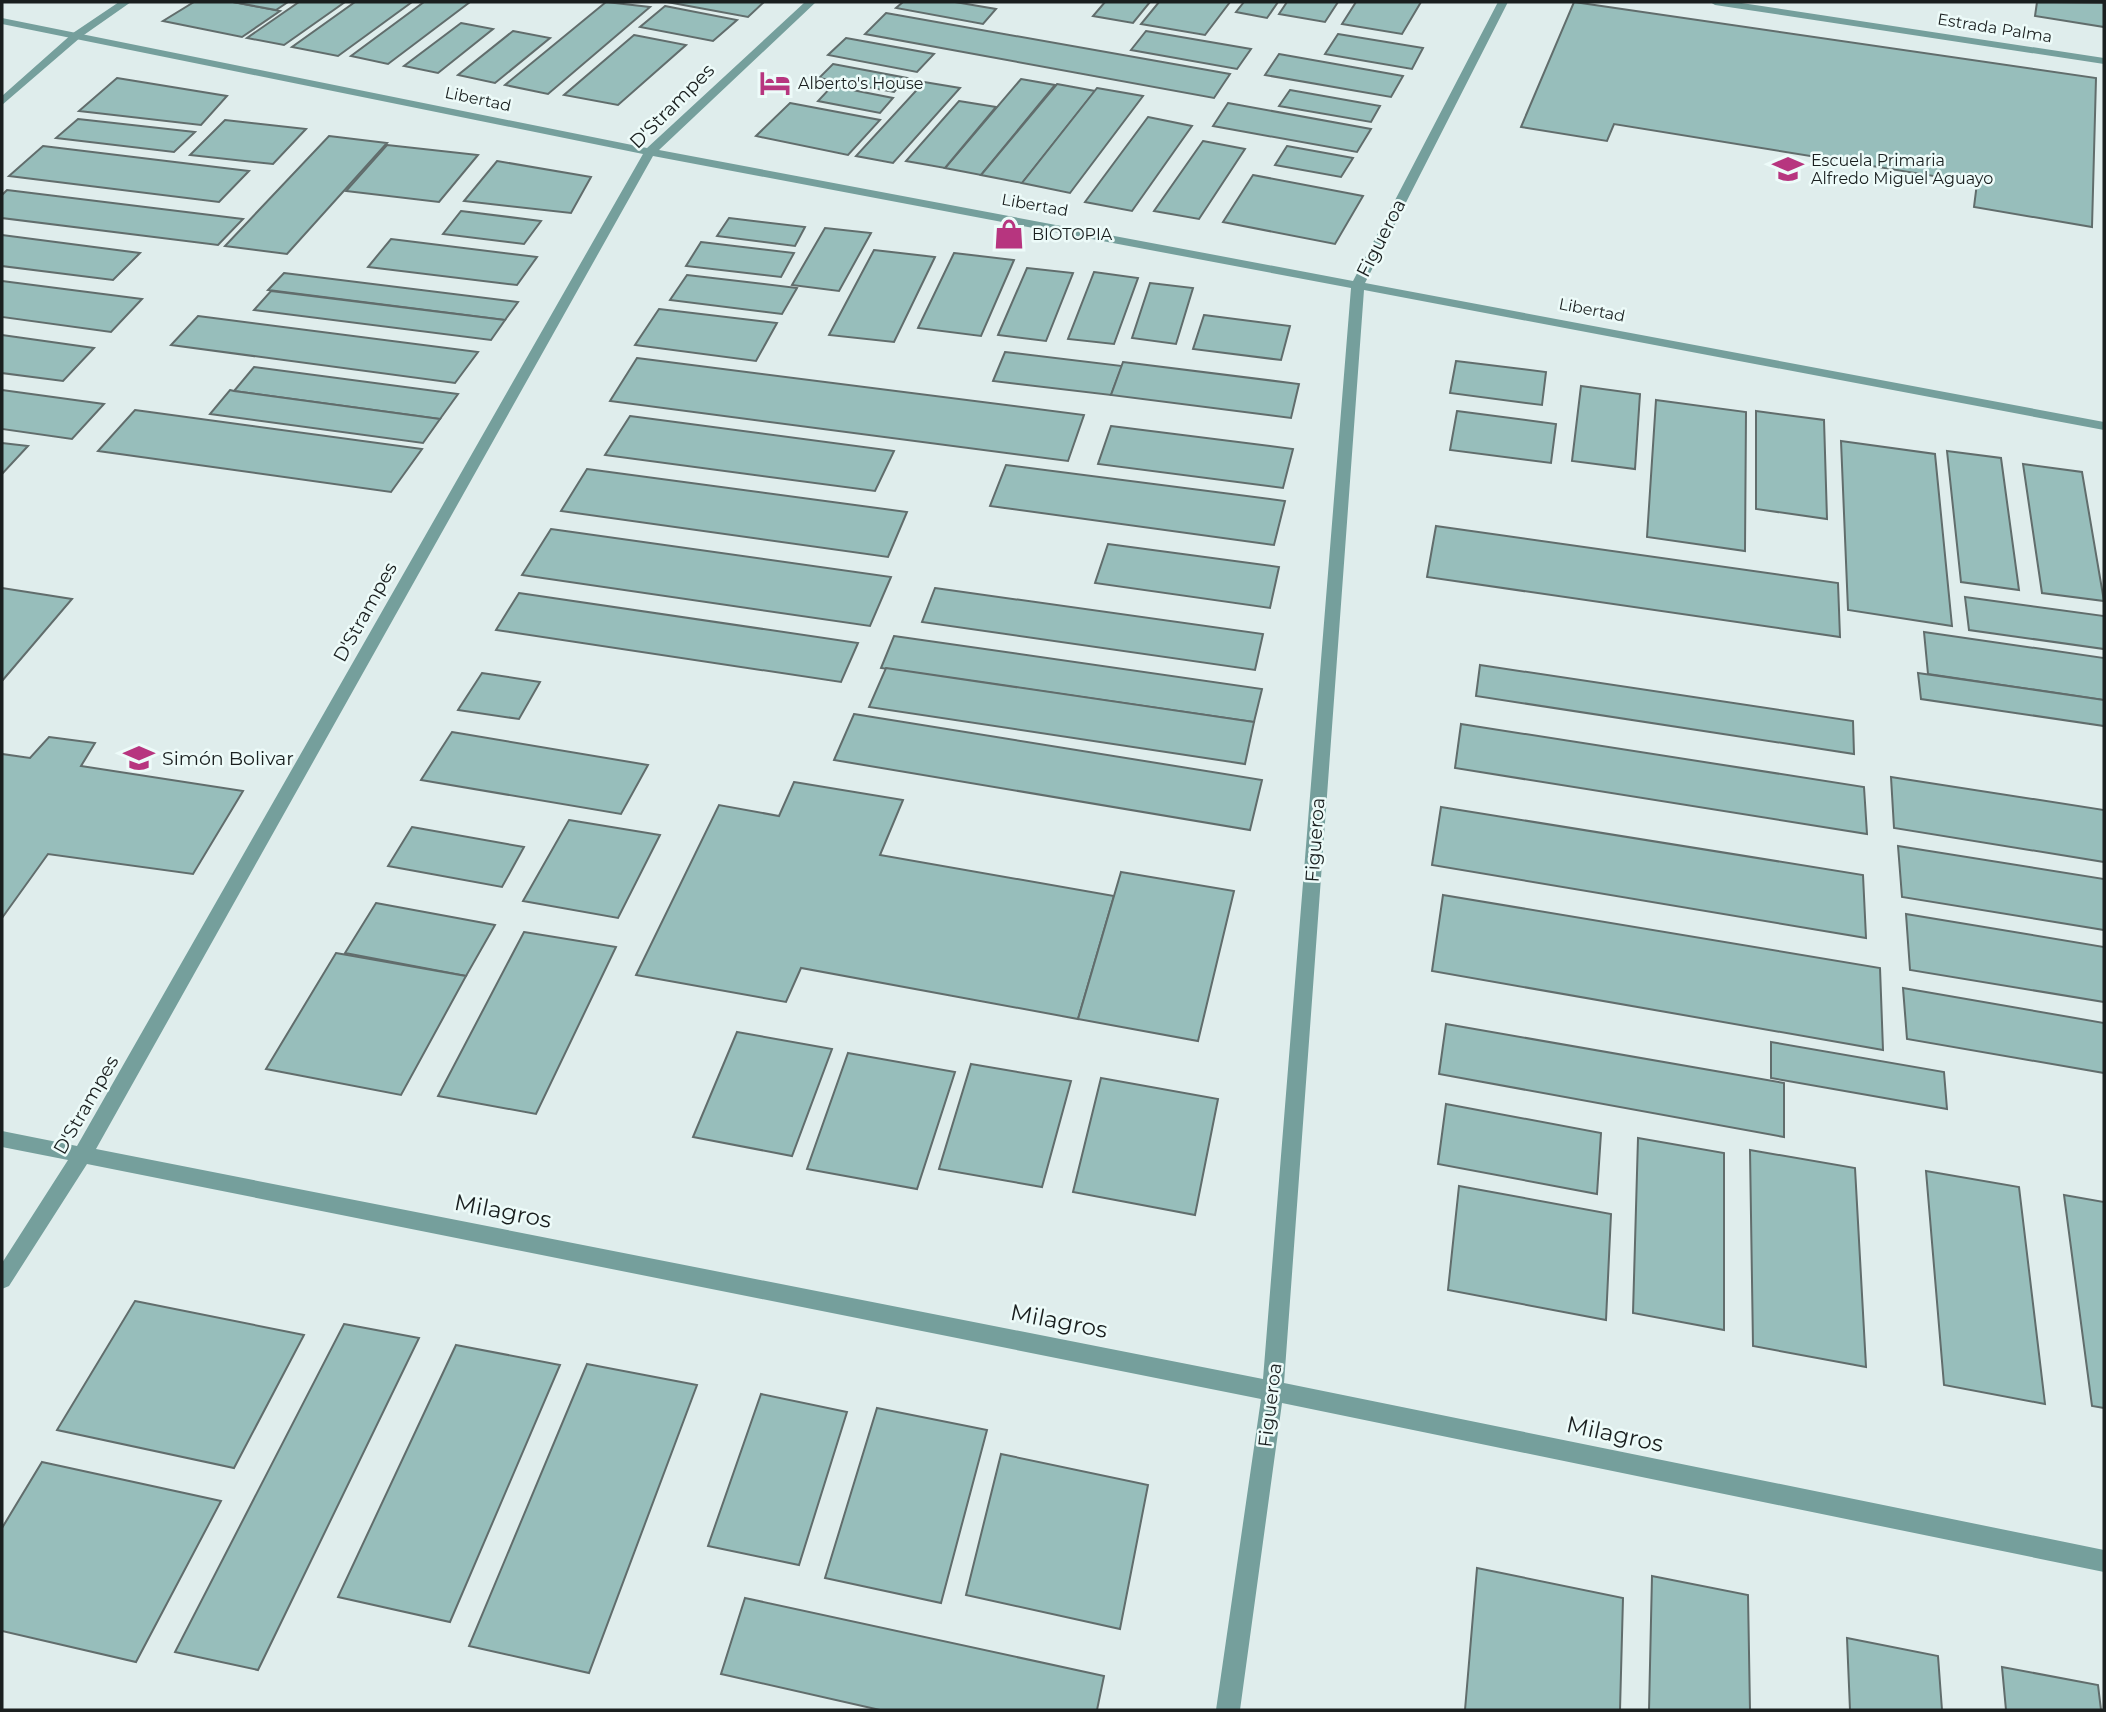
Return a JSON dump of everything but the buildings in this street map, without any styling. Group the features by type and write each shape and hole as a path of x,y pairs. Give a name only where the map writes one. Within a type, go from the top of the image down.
{"street":[{"path":"2,102 77,35 126,2"},
{"name":"D'Strampes","path":"2,1280 83,1154 650,152 811,2"},
{"name":"Figueroa","path":"1228,1710 1273,1391 1358,283 1503,2"},
{"name":"Estrada Palma","path":"1715,2 2104,61"},
{"name":"Libertad","path":"2,21 650,152 1358,283 2104,426"},
{"name":"Milagros","path":"2,1139 1273,1391 2104,1561"}],"place":[{"name":"Alberto's House","path":"775,83"},
{"name":"Escuela Primaria Alfredo Miguel Aguayo","path":"1788,169"},
{"name":"BIOTOPIA","path":"1009,234"},
{"name":"Simón Bolivar","path":"139,758"}]}
